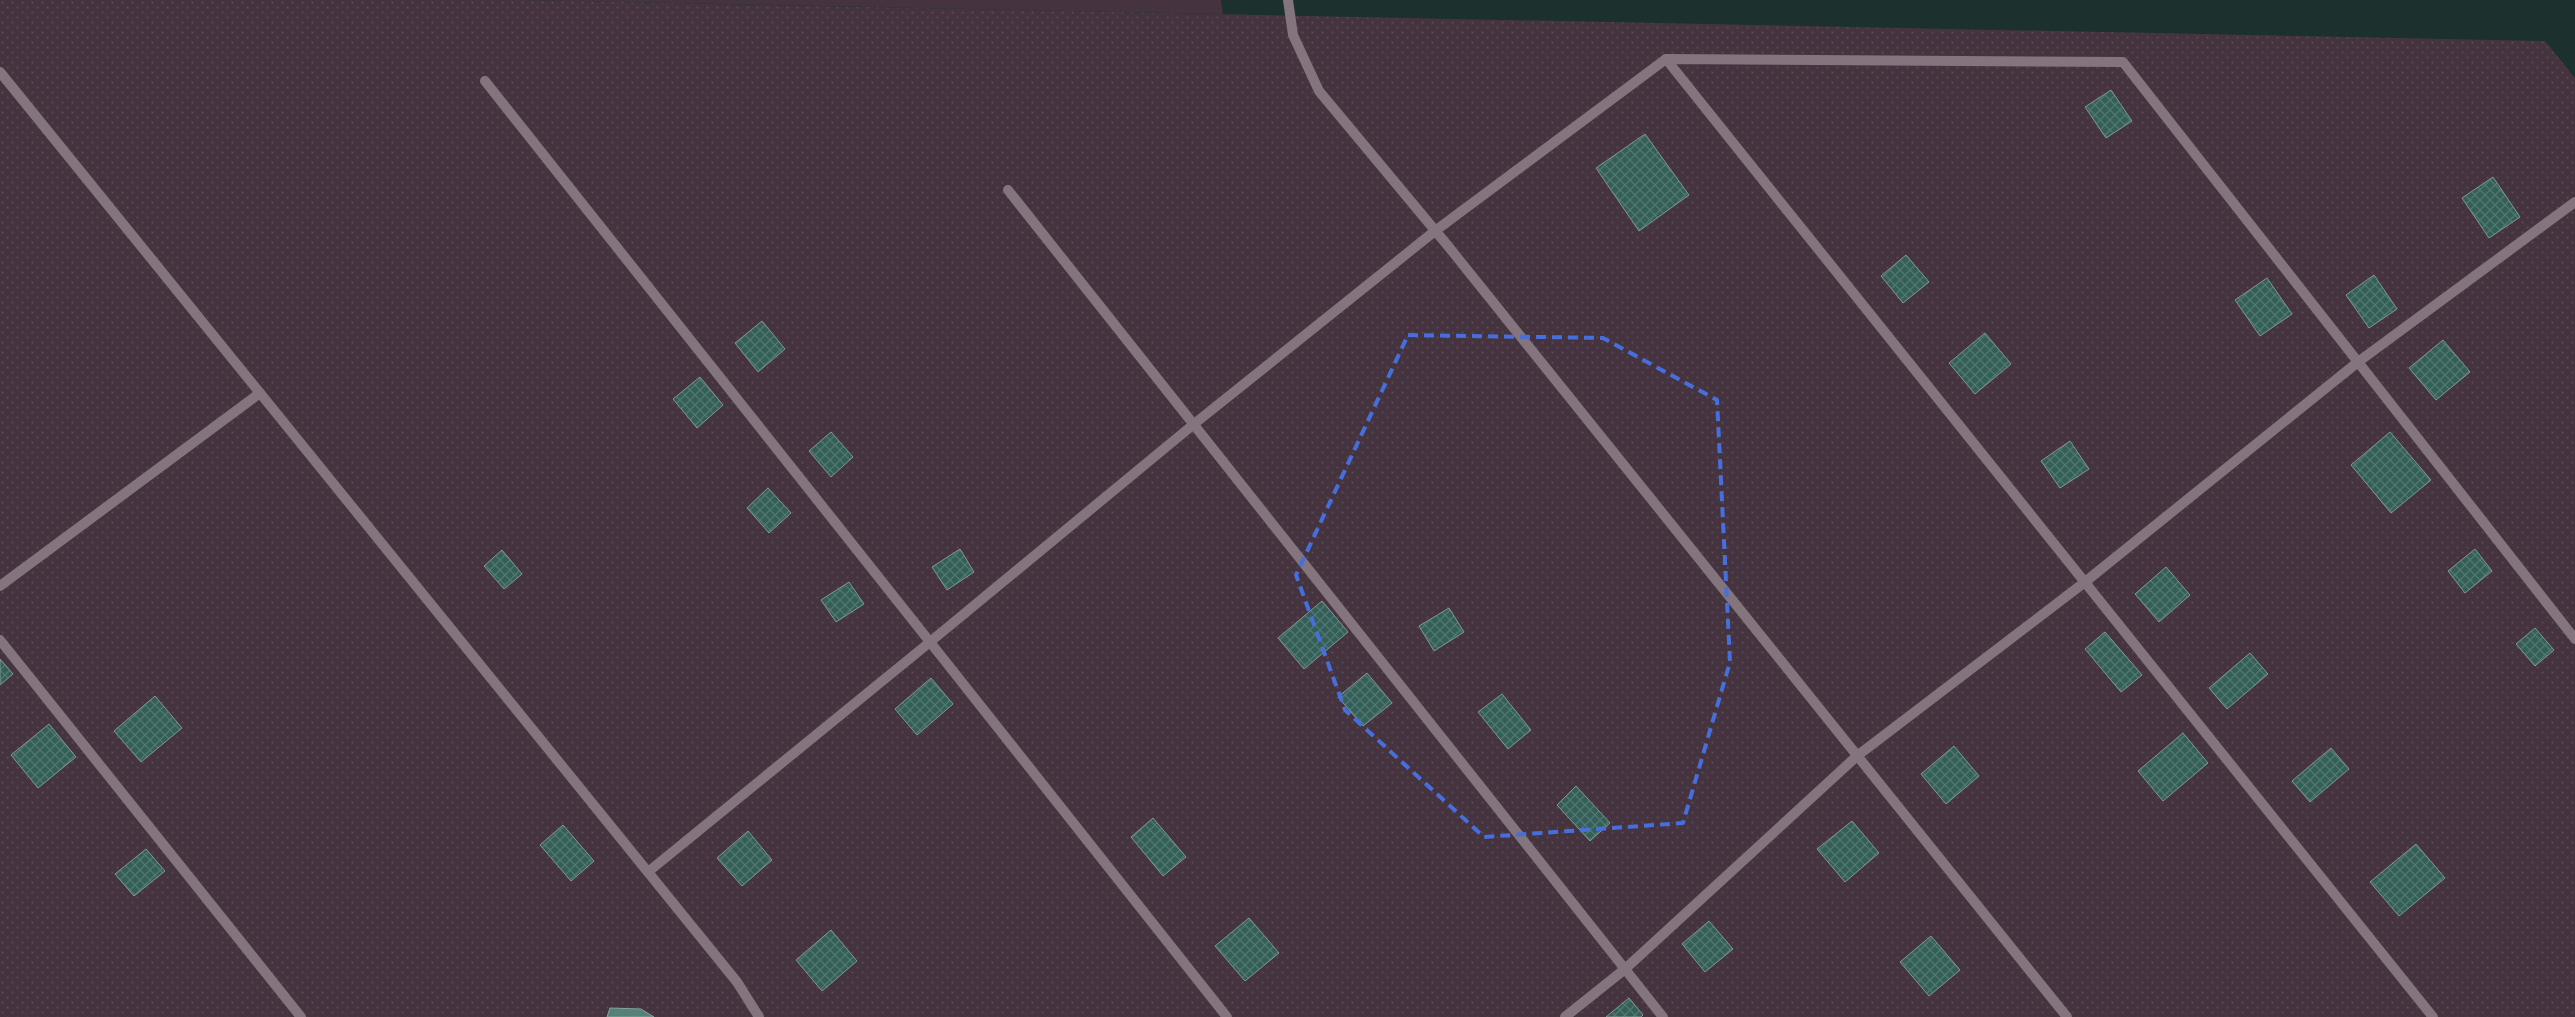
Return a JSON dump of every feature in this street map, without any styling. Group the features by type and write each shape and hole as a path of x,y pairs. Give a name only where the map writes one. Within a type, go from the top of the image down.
{"lane":[{"path":"1288,0 1293,35 1319,91 1435,231 2067,1017"},
{"path":"1666,59 2433,1017"},
{"path":"648,872 1194,424 1435,231 1666,59 2123,62 2575,640"},
{"path":"0,72 737,982 759,1017"},
{"path":"485,81 1227,1017"},
{"path":"1008,190 1663,1017"},
{"path":"1565,1017 1625,969 1857,756 2085,582 2358,362 2575,202"},
{"path":"0,586 260,393"},
{"path":"0,640 301,1017"}],"highlighted area":[{"path":"1408,335 1603,338 1717,400 1730,662 1683,823 1484,837 1345,710 1296,575"}],"shaded area":[{"path":"0,0 519,0 2545,41 2575,78 2575,1017 0,1017"},
{"path":"519,0 1221,0 1223,14"},
{"path":"610,1008 641,1009 654,1017 607,1017"}],"building":[{"path":"2111,90 2132,121 2106,138 2085,107"},
{"path":"1645,134 1689,195 1639,231 1596,168"},
{"path":"2493,177 2520,217 2489,238 2462,198"},
{"path":"1906,255 1929,282 1903,303 1881,276"},
{"path":"2374,275 2397,309 2369,328 2346,295"},
{"path":"2267,278 2292,314 2260,336 2235,300"},
{"path":"762,321 785,349 758,372 735,343"},
{"path":"1985,333 2011,364 1975,394 1949,363"},
{"path":"2443,340 2470,372 2436,400 2409,368"},
{"path":"700,377 723,405 697,428 673,399"},
{"path":"831,432 853,457 831,477 809,451"},
{"path":"2390,432 2431,480 2391,513 2351,465"},
{"path":"2070,441 2089,469 2060,488 2041,461"},
{"path":"768,488 791,513 769,533 747,508"},
{"path":"960,549 974,572 947,590 932,567"},
{"path":"2475,549 2492,571 2465,593 2448,571"},
{"path":"502,550 522,574 504,589 484,566"},
{"path":"2166,567 2190,595 2159,622 2135,594"},
{"path":"849,582 864,604 836,622 821,600"},
{"path":"1322,601 1348,632 1304,669 1278,638"},
{"path":"1449,608 1464,632 1434,651 1419,626"},
{"path":"2535,628 2554,650 2535,666 2516,644"},
{"path":"2105,632 2142,675 2121,692 2085,649"},
{"path":"2250,653 2268,674 2227,709 2209,688"},
{"path":"0,659 13,674 0,685"},
{"path":"1367,673 1392,703 1363,726 1338,697"},
{"path":"931,678 953,704 917,735 895,709"},
{"path":"1502,694 1531,730 1508,749 1478,712"},
{"path":"155,696 182,728 141,762 114,731"},
{"path":"49,724 76,757 38,788 11,755"},
{"path":"2183,733 2208,763 2163,801 2138,771"},
{"path":"1954,746 1979,776 1946,804 1921,774"},
{"path":"2331,748 2349,769 2310,802 2292,781"},
{"path":"1576,786 1610,823 1590,841 1557,805"},
{"path":"1153,818 1186,857 1163,876 1131,837"},
{"path":"1852,821 1879,853 1845,882 1817,849"},
{"path":"563,825 594,861 571,881 540,845"},
{"path":"748,831 772,860 742,886 717,858"},
{"path":"2416,844 2445,878 2399,916 2370,882"},
{"path":"146,849 165,871 134,896 115,874"},
{"path":"1249,918 1279,953 1245,981 1215,946"},
{"path":"1709,921 1733,949 1705,972 1682,944"},
{"path":"831,930 857,961 822,991 796,960"},
{"path":"1931,936 1960,970 1929,996 1900,962"},
{"path":"1629,998 1643,1015 1641,1017 1606,1017"}]}
